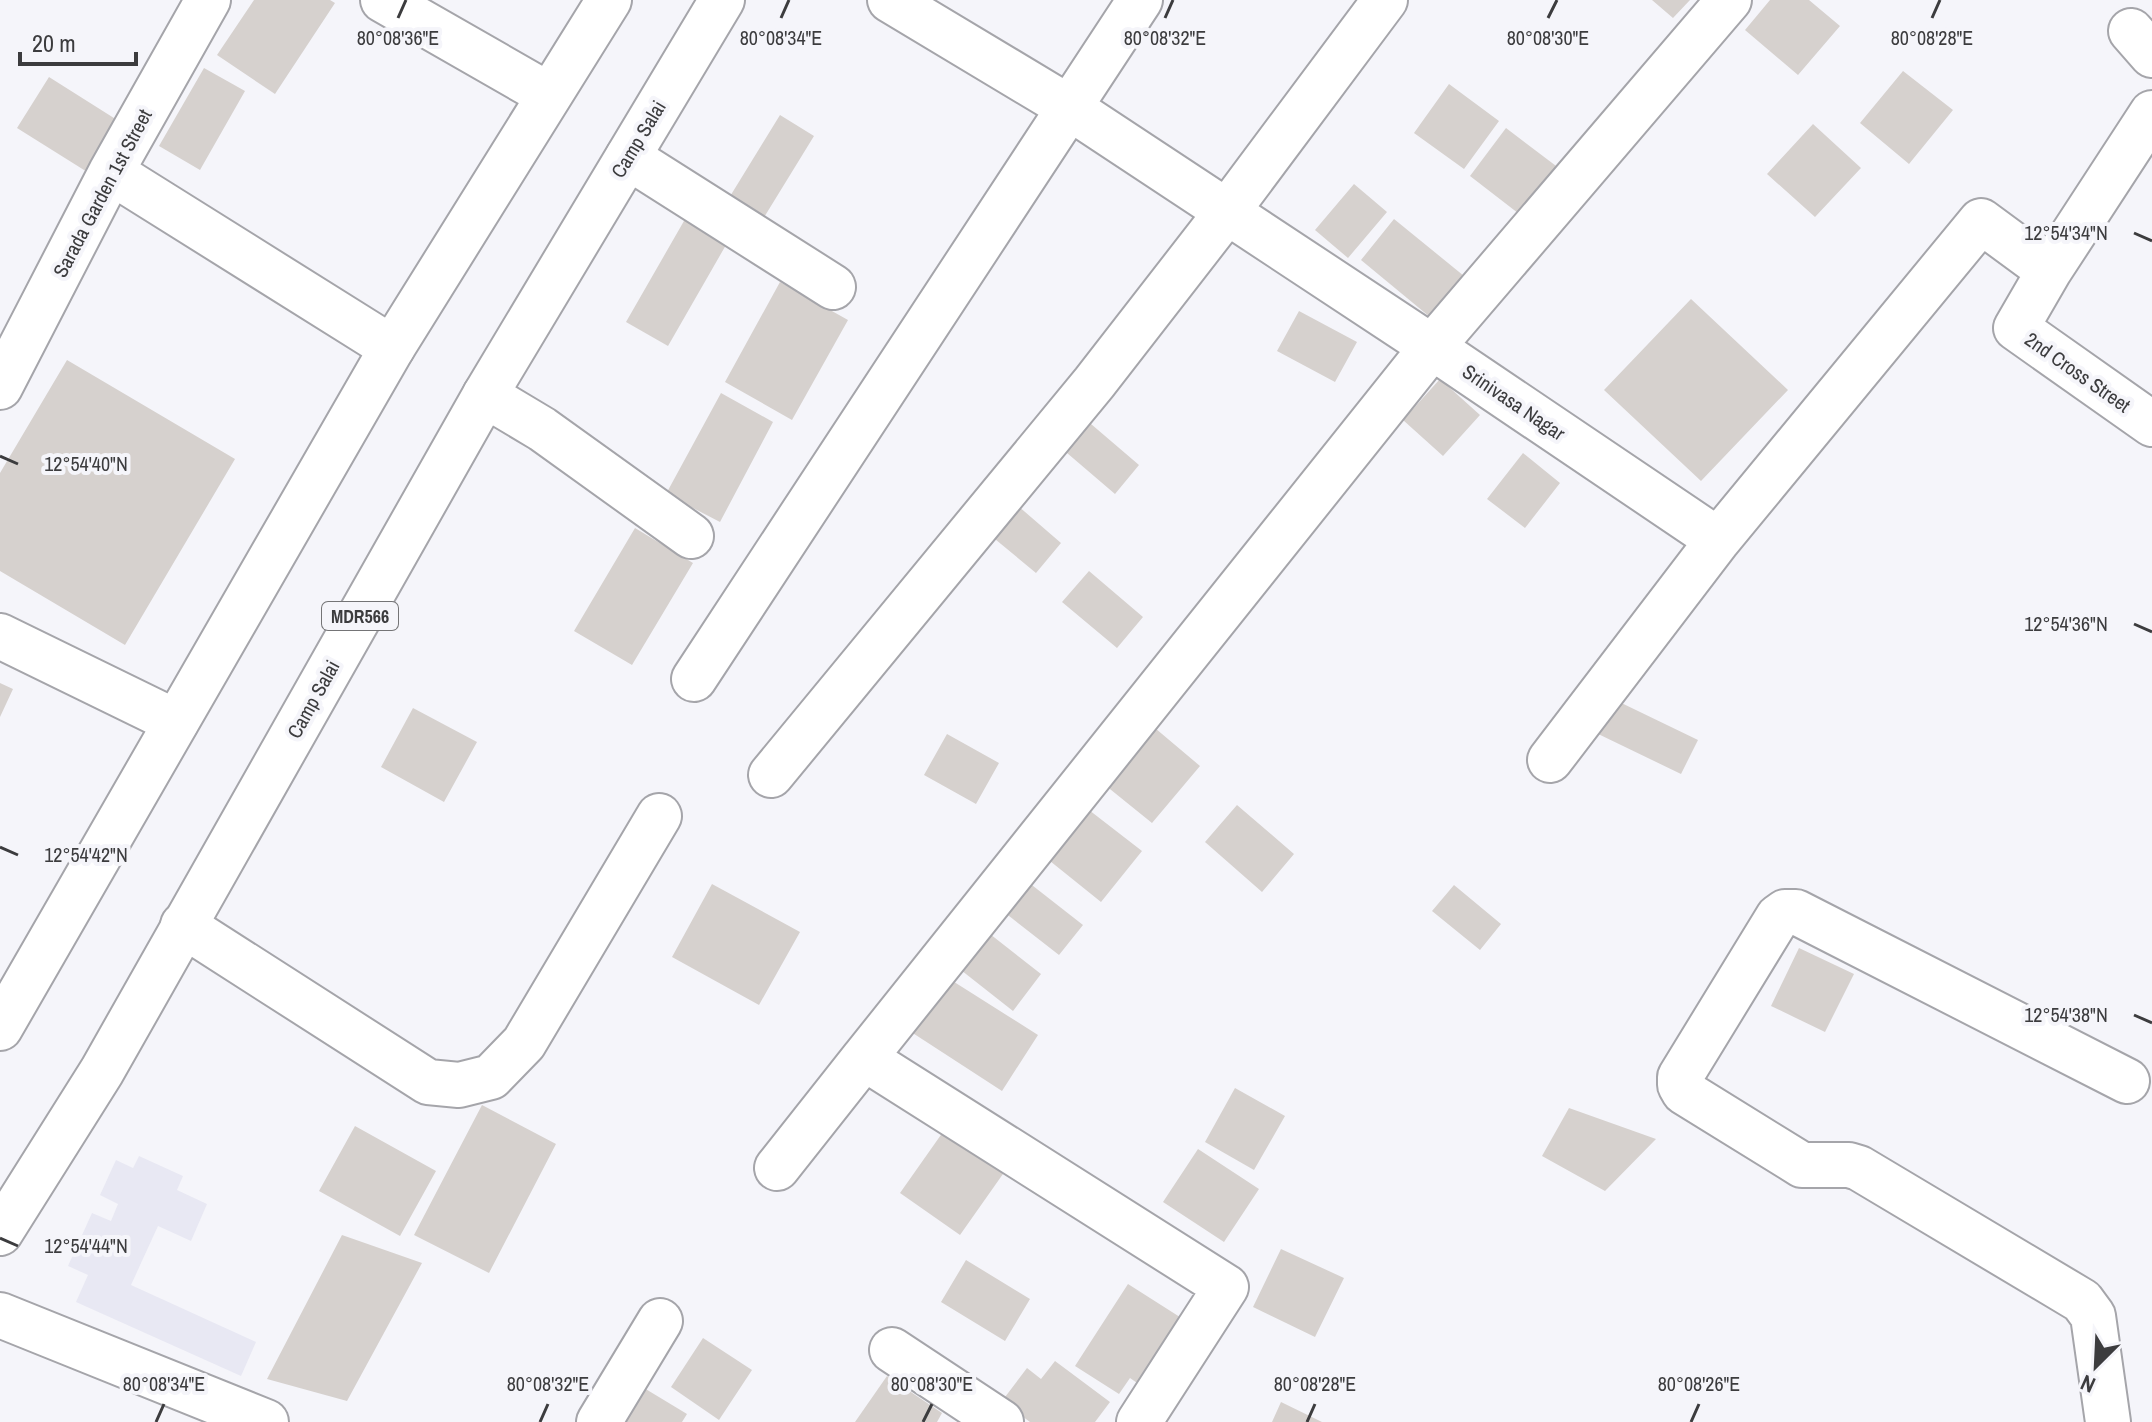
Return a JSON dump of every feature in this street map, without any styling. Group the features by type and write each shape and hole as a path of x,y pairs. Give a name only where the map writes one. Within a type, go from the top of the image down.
{"street":[{"name":"Sarada Garden 1st Street","path":"0,387 111,172 208,0"},
{"path":"383,0 549,95"},
{"path":"0,1028 392,348 609,0"},
{"name":"Camp Salai","path":"0,1233 102,1071 485,395 722,0"},
{"name":"Srinivasa Nagar","path":"890,0 1070,108 1718,540"},
{"path":"694,679 1140,0"},
{"path":"771,775 1094,383 1385,0"},
{"path":"777,1168 1432,347 1729,0"},
{"name":"2nd Cross Street","path":"2152,113 2049,271 2016,328 2152,424"},
{"path":"628,157 833,287"},
{"path":"111,172 392,348"},
{"path":"1550,760 1718,540 1981,221 2049,271"},
{"path":"485,395 542,429 691,536"},
{"path":"0,636 176,722"},
{"path":"183,925 428,1082 459,1085 491,1077 524,1043 659,816"},
{"path":"2108,1422 2093,1316 2082,1301 1859,1168 1849,1165 1802,1165 1684,1092 1680,1077 1778,917 1785,912 1796,912 2127,1081"},
{"path":"864,1058 1226,1287 1139,1422"},
{"path":"0,1315 266,1422"},
{"path":"599,1422 660,1321"},
{"path":"892,1350 1001,1422"}],"shaded area":[{"path":"139,1156 183,1176 177,1190 207,1204 191,1241 158,1226 131,1285 256,1342 241,1376 76,1302 88,1275 68,1266 92,1213 111,1221 118,1204 100,1195 116,1160 133,1168"}],"building":[{"path":"254,0 330,0 335,3 275,94 217,55"},
{"path":"1652,0 1690,0 1673,18"},
{"path":"1770,0 1809,0 1840,26 1798,75 1745,30"},
{"path":"204,68 245,91 200,170 159,146"},
{"path":"1903,71 1953,110 1909,164 1860,123"},
{"path":"49,77 125,125 92,175 17,128"},
{"path":"1449,84 1499,121 1464,169 1414,133"},
{"path":"780,115 814,136 763,219 729,198"},
{"path":"1813,124 1861,168 1815,217 1767,174"},
{"path":"1506,128 1568,175 1531,223 1470,176"},
{"path":"1354,184 1387,212 1348,258 1315,230"},
{"path":"688,214 730,238 668,346 626,322"},
{"path":"1394,219 1464,276 1430,317 1361,260"},
{"path":"780,282 848,320 792,420 725,382"},
{"path":"1691,299 1788,390 1701,481 1604,390"},
{"path":"1299,311 1357,342 1335,382 1277,351"},
{"path":"67,360 235,459 125,645 0,571 0,473"},
{"path":"1440,379 1480,415 1443,456 1403,420"},
{"path":"721,393 773,422 720,522 666,494"},
{"path":"1084,418 1139,465 1115,494 1060,447"},
{"path":"1523,453 1560,483 1525,528 1487,499"},
{"path":"1010,499 1061,543 1036,573 984,530"},
{"path":"635,528 693,563 632,665 574,631"},
{"path":"1089,571 1143,617 1117,648 1062,602"},
{"path":"0,683 13,689 0,717"},
{"path":"1609,697 1698,740 1681,774 1592,731"},
{"path":"413,708 477,742 444,802 381,767"},
{"path":"1149,723 1200,766 1152,823 1100,781"},
{"path":"947,734 999,763 976,804 924,775"},
{"path":"1237,805 1294,854 1262,892 1205,842"},
{"path":"1089,810 1142,851 1101,902 1050,861"},
{"path":"1028,882 1083,925 1059,955 1004,912"},
{"path":"712,884 800,932 759,1005 672,957"},
{"path":"1454,885 1501,924 1480,950 1432,911"},
{"path":"981,927 1041,974 1013,1011 952,963"},
{"path":"1799,948 1854,974 1825,1032 1771,1006"},
{"path":"940,973 1038,1035 1002,1091 905,1028"},
{"path":"1235,1088 1285,1116 1254,1170 1205,1142"},
{"path":"482,1105 556,1144 489,1273 414,1235"},
{"path":"1569,1108 1656,1139 1605,1191 1542,1156"},
{"path":"950,1122 1010,1164 960,1235 900,1193"},
{"path":"355,1126 436,1171 400,1236 319,1191"},
{"path":"1198,1149 1259,1189 1224,1242 1163,1202"},
{"path":"342,1235 422,1263 347,1401 267,1379"},
{"path":"1281,1249 1344,1278 1315,1337 1253,1307"},
{"path":"966,1260 1030,1299 1005,1341 941,1302"},
{"path":"1128,1284 1183,1319 1140,1385 1130,1378 1119,1394 1075,1366"},
{"path":"703,1338 752,1370 719,1420 671,1387"},
{"path":"1055,1361 1110,1402 1095,1422 1030,1422 1002,1401 1027,1368 1041,1379"},
{"path":"887,1376 942,1413 937,1422 855,1422"},
{"path":"644,1388 687,1414 682,1422 624,1422"},
{"path":"1281,1402 1322,1422 1272,1422"}]}
